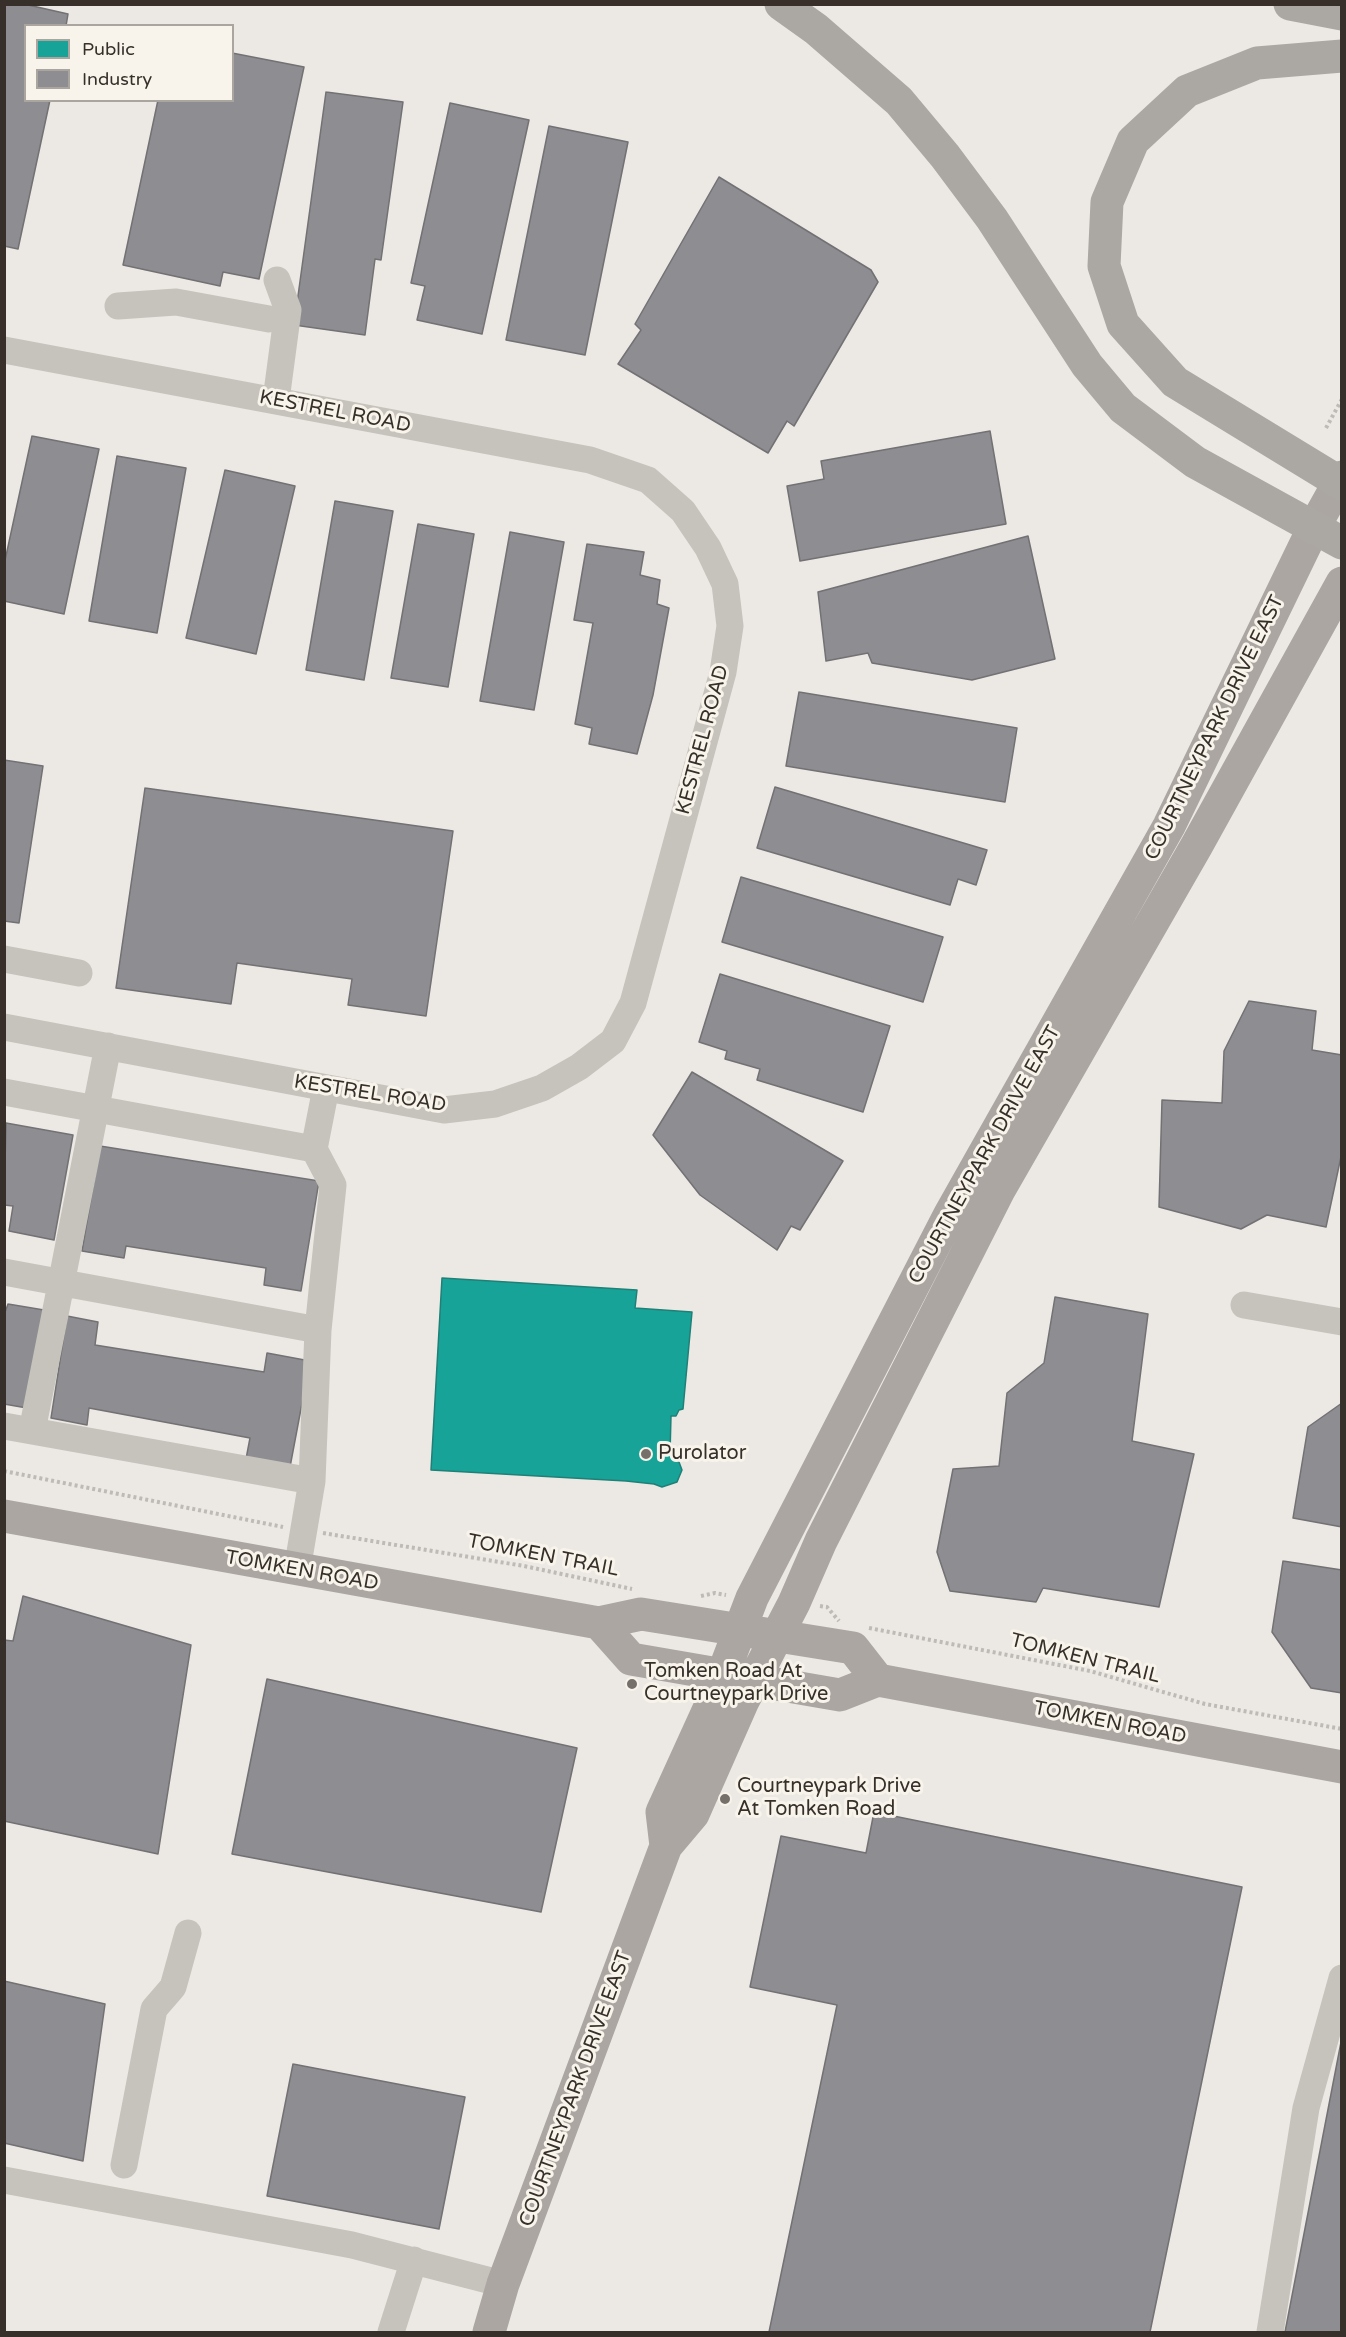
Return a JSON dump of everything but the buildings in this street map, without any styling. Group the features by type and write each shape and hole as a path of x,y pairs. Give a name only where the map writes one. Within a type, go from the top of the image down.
{"highway":[{"path":"781,4 816,28 899,101 992,219 1087,365 1123,408 1195,462 1327,536"},
{"path":"1290,4 1341,14"},
{"path":"1341,56 1257,63 1187,91 1133,141 1107,202 1104,266 1123,324 1175,382 1341,481"}],"main road":[{"name":"COURTNEYPARK DRIVE EAST","path":"666,1846 662,1812 722,1675 752,1598 950,1214 1169,826 1327,536 1341,481"},
{"name":"COURTNEYPARK DRIVE EAST","path":"489,2332 503,2284 666,1846 693,1814 821,1541 999,1190 1197,845 1341,583"},
{"name":"TOMKEN ROAD","path":"4,1516 599,1623 641,1614 853,1648 878,1680 1341,1767"},
{"path":"599,1623 631,1659 840,1695 878,1680"}],"street":[{"path":"276,400 288,310 277,280"},
{"path":"118,306 176,303 269,319"},
{"name":"KESTREL ROAD","path":"4,350 590,460 648,480 683,511 708,548 725,584 730,626 723,672 633,1004 613,1041 579,1067 542,1088 495,1104 444,1110 4,1027"},
{"path":"4,959 79,973"},
{"path":"32,1431 98,1109 108,1046"},
{"path":"297,1570 312,1481 318,1330 333,1185 314,1149 326,1088"},
{"path":"4,1092 314,1149"},
{"path":"4,1272 318,1330"},
{"path":"1244,1305 1341,1322"},
{"path":"4,1426 312,1481"},
{"path":"124,2165 154,2009 173,1987 188,1933"},
{"path":"1270,2332 1306,2108 1341,1978"},
{"path":"4,2180 352,2245 503,2284"},
{"path":"391,2332 414,2260"}],"path":[{"path":"1326,428 1341,399"},
{"path":"4,1472 289,1528"},
{"name":"TOMKEN TRAIL","path":"366,1540 524,1566 639,1590"},
{"path":"694,1598 715,1593"},
{"path":"827,1607 840,1623"},
{"name":"TOMKEN TRAIL","path":"862,1627 1090,1671 1205,1704 1341,1729"}],"place":[{"name":"Purolator","path":"646,1454"},
{"name":"Tomken Road At Courtneypark Drive","path":"632,1684"},
{"name":"Courtneypark Drive At Tomken Road","path":"725,1799"}]}
